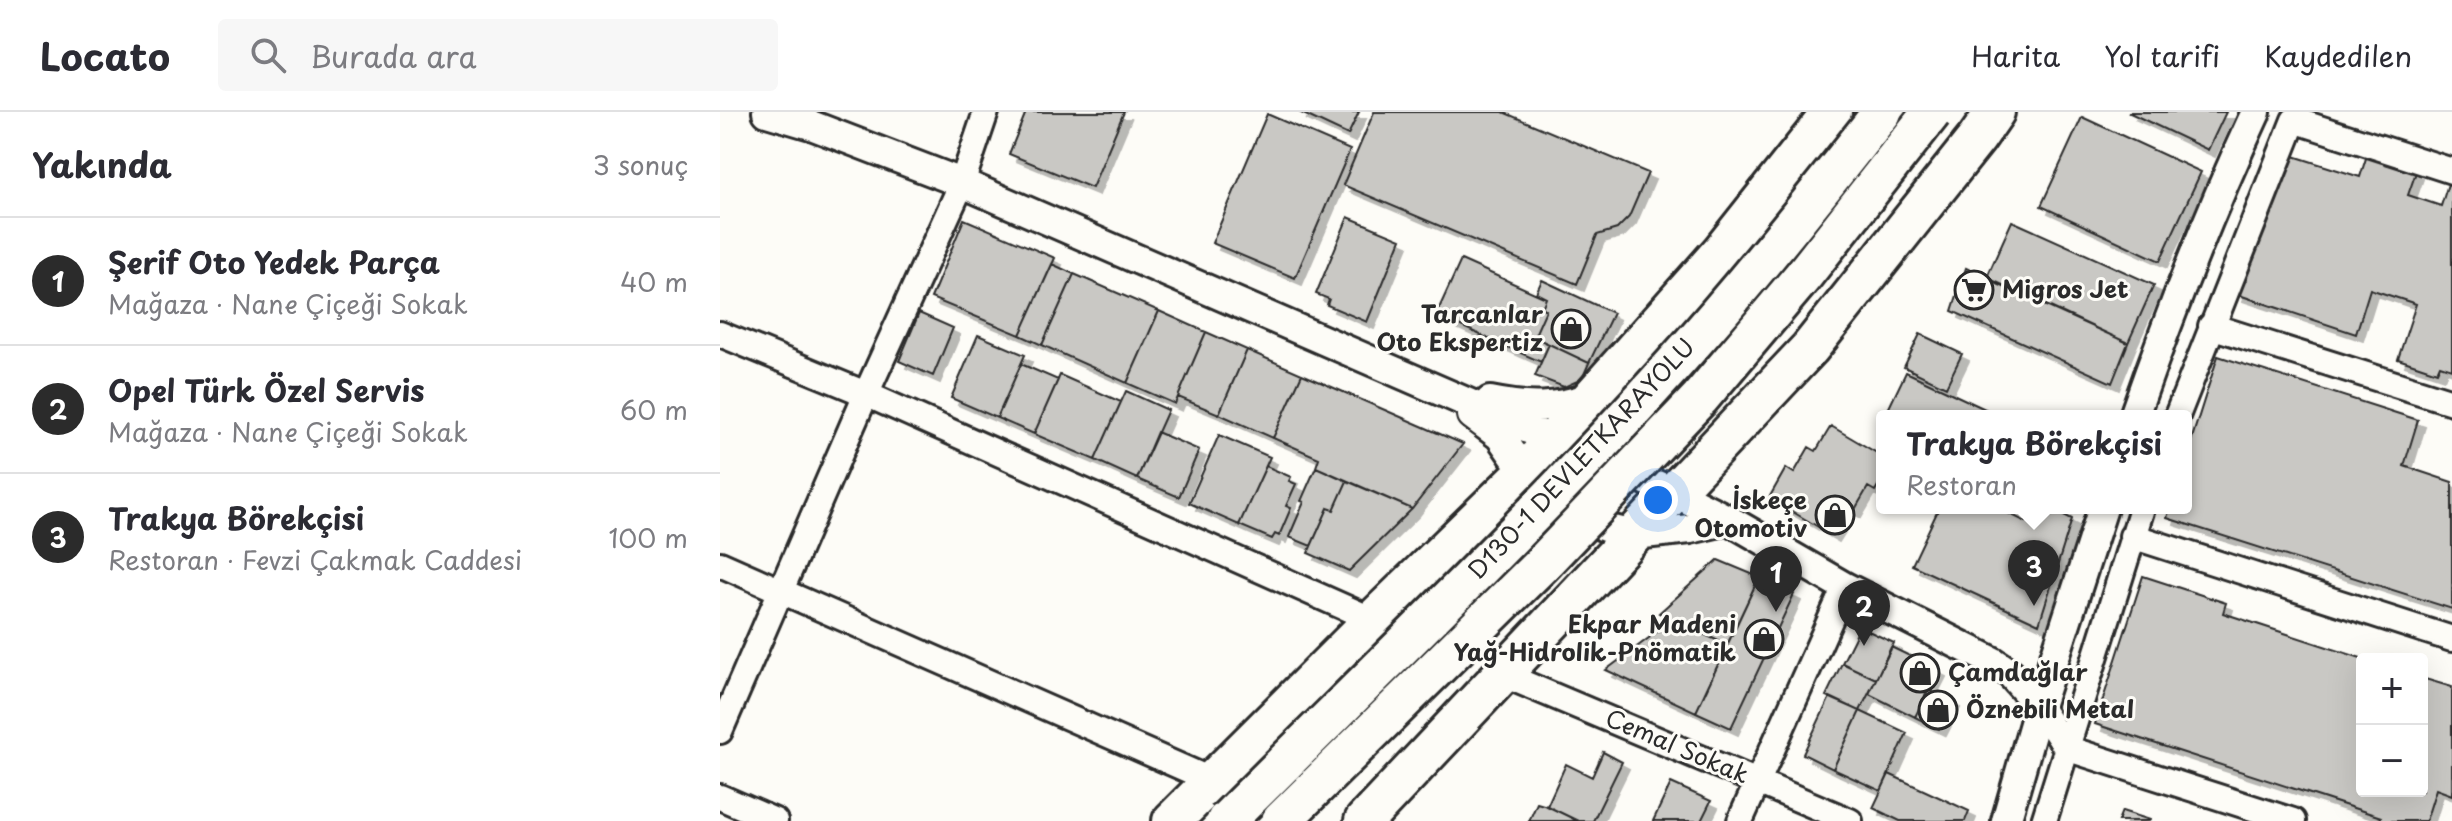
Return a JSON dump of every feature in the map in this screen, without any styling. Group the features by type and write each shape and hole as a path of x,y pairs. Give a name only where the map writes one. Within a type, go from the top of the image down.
{"highway":[{"path":"1172,821 1525,472 1721,252 1832,112"},
{"name":"D130-1 DEVLETKARAYOLU","path":"1226,821 1537,510 1664,375 1747,279 1882,112"},
{"name":"D130-1 DEVLETKARAYOLU","path":"1281,821 1542,564 1700,398 1803,276 1932,112"},
{"path":"1364,821 1810,348 1995,112"}],"street":[{"path":"767,112 816,118 1673,492 1729,520 1845,587 1994,662 2010,673 2039,706 2066,748 2293,821"},
{"path":"720,731 866,394 962,183 986,112"},
{"path":"2136,410 2167,321 2225,178 2256,112"},
{"path":"2179,410 2294,120 2452,171"},
{"path":"2211,326 2452,402"},
{"path":"720,334 866,394 1373,620"},
{"path":"1431,388 1508,405 1539,407 1569,405 1594,396"},
{"path":"1431,388 1500,436 1525,472 1575,515 1634,535 1690,529 1729,520"},
{"path":"2006,821 2039,706 2101,514"},
{"path":"2044,821 2140,514"},
{"path":"2132,536 2452,639"},
{"path":"720,564 1213,781"},
{"path":"1740,821 1845,587"},
{"name":"Cemal Sokak","path":"1504,675 1850,821"},
{"path":"720,797 775,821"}],"building":[{"path":"1026,112 1124,112 1092,188 1009,154"},
{"path":"1299,112 1359,112 1348,135"},
{"path":"1374,112 1503,112 1648,173 1629,217 1617,229 1597,235 1577,284 1343,185"},
{"path":"2128,112 2226,112 2208,150"},
{"path":"1267,114 1350,150 1295,278 1212,243"},
{"path":"2082,117 2201,172 2160,261 2041,206"},
{"path":"2284,153 2360,177 2367,155 2416,172 2408,195 2441,206 2448,184 2452,185 2452,369 2440,365 2437,372 2398,359 2416,304 2370,289 2356,334 2236,294"},
{"path":"1348,217 1401,239 1367,322 1327,305 1329,299 1316,294"},
{"path":"964,219 1055,258 1020,335 931,298"},
{"path":"2012,221 2154,285 2128,343 1986,279"},
{"path":"1461,260 1546,298 1542,308 1546,310 1534,337 1549,344 1541,362 1436,315"},
{"path":"1052,264 1074,274 1042,345 1020,335"},
{"path":"1966,268 2128,343 2112,383 1952,311"},
{"path":"1074,274 1159,311 1127,383 1042,345"},
{"path":"1542,280 1613,313 1589,363 1534,337 1546,310 1542,308 1546,298 1536,293"},
{"path":"1159,311 1206,332 1175,404 1127,383"},
{"path":"919,313 953,328 933,376 899,361"},
{"path":"1206,332 1247,350 1219,414 1178,397"},
{"path":"1920,334 1962,354 1946,387 1904,367"},
{"path":"978,335 1025,355 997,418 951,398"},
{"path":"1549,344 1589,363 1582,379 1564,387 1535,376"},
{"path":"1247,350 1302,374 1273,438 1219,414"},
{"path":"2218,356 2418,420 2404,466 2452,482 2452,609 2167,518 2168,514 2192,514 2192,438"},
{"path":"1021,364 1058,380 1034,434 997,418"},
{"path":"1906,372 1987,410 1888,410"},
{"path":"1302,374 1463,444 1412,509 1316,467 1319,458 1273,438"},
{"path":"1060,375 1121,402 1095,460 1034,434"},
{"path":"1126,391 1168,410 1137,479 1095,460"},
{"path":"1831,426 1876,452 1876,489 1868,487 1854,511 1849,508 1832,535 1769,498 1786,468 1794,473 1809,447 1816,451"},
{"path":"1157,432 1199,450 1179,497 1137,479"},
{"path":"1219,435 1270,457 1239,525 1189,503"},
{"path":"1266,466 1291,477 1289,481 1296,484 1286,506 1291,508 1279,536 1275,534 1272,539 1239,525"},
{"path":"1316,467 1347,481 1334,510 1328,508 1311,546 1289,537"},
{"path":"1347,481 1412,509 1349,571 1308,553 1328,508 1334,510"},
{"path":"1936,514 2010,514 2026,522 2030,514 2062,514 2072,519 2039,624 1912,565"},
{"path":"1718,560 1759,577 1727,645 1659,613"},
{"path":"2143,576 2226,603 2223,613 2356,656 2356,797 2428,797 2428,680 2452,687 2452,795 2436,789 2426,821 2380,821 2381,817 2095,724"},
{"path":"1759,577 1794,594 1731,728 1696,712"},
{"path":"1673,620 1727,645 1696,712 1606,670"},
{"path":"1860,627 1894,643 1876,679 1842,663"},
{"path":"1891,647 1939,670 1915,717 1869,694"},
{"path":"1842,663 1876,679 1860,711 1826,696"},
{"path":"1928,690 1953,701 1939,729 1915,717"},
{"path":"1830,697 1860,711 1833,769 1803,754"},
{"path":"1860,711 1907,733 1881,791 1833,769"},
{"path":"1603,752 1622,762 1593,821 1578,821 1547,806 1566,764 1592,777"},
{"path":"1889,774 1969,811 1965,821 1900,821 1873,808"},
{"path":"1671,783 1711,801 1701,821 1653,821"},
{"path":"1537,803 1547,806 1578,821 1529,821"},
{"path":"2122,811 2150,820 2118,821"}],"place":[{"name":"Migros Jet","path":"1974,290"},
{"name":"Tarcanlar Oto Ekspertiz","path":"1571,329"},
{"name":"İskeçe Otomotiv","path":"1835,515"},
{"name":"Trakya Börekçisi","path":"2034,606"},
{"name":"Şerif Oto Yedek Parça","path":"1776,612"},
{"name":"Ekpar Madeni Yağ-Hidrolik-Pnömatik","path":"1764,639"},
{"name":"Opel Türk Özel Servis","path":"1864,646"},
{"name":"Çamdağlar","path":"1920,673"},
{"name":"Öznebili Metal","path":"1938,710"}]}
